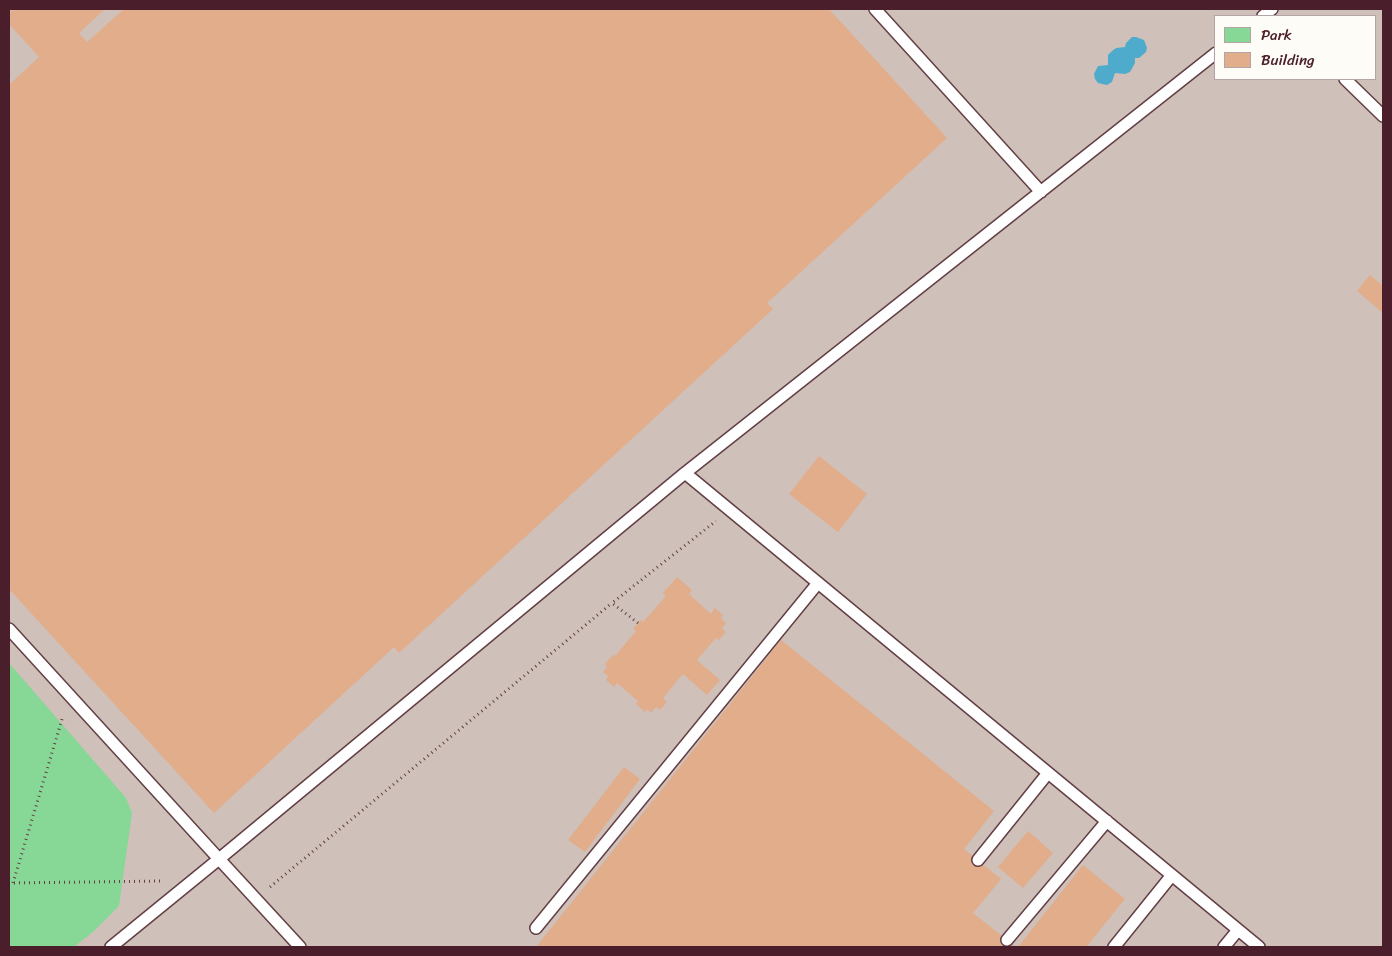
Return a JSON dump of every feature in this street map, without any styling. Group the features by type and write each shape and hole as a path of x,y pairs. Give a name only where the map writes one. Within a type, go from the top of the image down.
{"lane":[{"path":"875,9 1041,192"},
{"path":"111,947 685,473 1214,56"},
{"path":"1346,80 1383,116"},
{"path":"685,473 1259,947"},
{"path":"536,928 818,583"},
{"path":"9,630 300,947"},
{"path":"978,860 1048,773"},
{"path":"1008,940 1106,821"},
{"path":"1114,947 1172,875"},
{"path":"1224,947 1238,930"}],"path":[{"path":"256,899 612,603 730,510"},
{"path":"612,603 638,623"},
{"path":"69,696 11,883 193,880"}],"shaded area":[{"path":"9,9 1383,9 1383,947 9,947"}],"green space":[{"path":"9,663 126,798 132,813 119,906 94,931 74,947 9,947"}],"water":[{"path":"1132,37 1144,40 1147,48 1146,52 1139,58 1135,58 1135,63 1130,72 1125,74 1115,73 1112,82 1107,85 1098,83 1094,74 1098,66 1108,65 1108,55 1116,48 1125,47"}],"building":[{"path":"14,9 105,9 79,33 87,42 124,9 829,9 947,138 767,303 773,309 399,653 394,647 214,813 9,589 9,85 39,57 9,24 9,13"},
{"path":"1370,275 1383,286 1383,313 1357,291"},
{"path":"819,456 867,494 838,532 789,494"},
{"path":"677,577 692,590 689,594 711,614 715,608 723,615 721,618 726,623 722,628 726,632 719,640 716,638 697,660 720,680 707,695 683,674 663,698 667,702 660,710 656,707 651,713 647,709 645,712 636,704 638,701 617,683 614,687 606,680 608,676 603,672 607,667 605,664 613,655 615,656 636,631 633,629 641,620 643,622 666,596 663,593"},
{"path":"781,640 994,811 964,849 1001,879 973,913 1016,947 536,947"},
{"path":"624,767 640,779 585,852 568,840"},
{"path":"1028,831 1053,853 1023,888 998,867"},
{"path":"1083,865 1125,899 1086,947 1018,947"}]}
